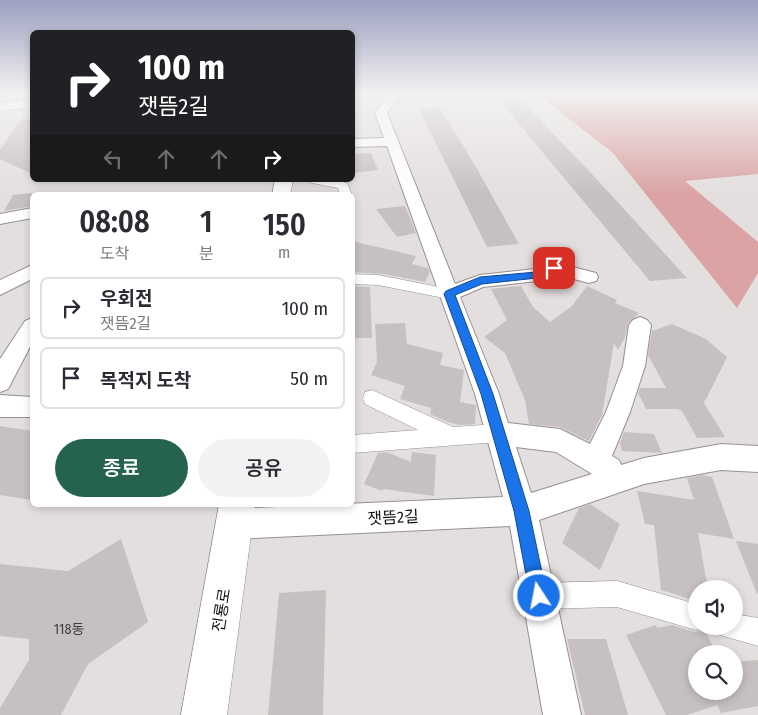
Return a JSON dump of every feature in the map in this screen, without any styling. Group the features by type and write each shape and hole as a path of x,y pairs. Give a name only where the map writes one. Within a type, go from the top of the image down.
{"street":[{"path":"386,127 487,394 522,511 562,715"},
{"path":"355,143 391,142"},
{"path":"324,182 343,185 345,192"},
{"path":"0,219 30,213"},
{"path":"355,279 378,280 449,294 480,281 537,275 554,268 589,277"},
{"path":"0,288 30,272"},
{"path":"596,462 618,412 634,366 640,325"},
{"path":"0,382 8,363 30,329"},
{"path":"372,398 454,437"},
{"path":"0,406 30,407"},
{"path":"355,444 498,433 560,441 625,478"},
{"name":"잿뜸2길","path":"236,514 522,511 644,472 721,457 758,459"},
{"name":"전룡로","path":"204,715 236,514"},
{"path":"539,596 617,594 688,615"},
{"path":"743,629 758,632"}],"shaded area":[{"path":"580,127 758,127 758,174 685,181 758,242 758,273 737,308 612,152"}],"building":[{"path":"15,127 30,127 30,173 0,159 0,150"},
{"path":"428,127 452,127 519,244 487,247"},
{"path":"522,127 547,127 687,278 650,281"},
{"path":"371,153 378,170 355,173 355,154"},
{"path":"30,193 30,206 4,211 13,195"},
{"path":"405,206 416,233 397,237 376,209"},
{"path":"355,242 416,256 412,264 428,268 430,272 425,282 384,274 355,272"},
{"path":"355,286 370,287 372,338 355,338"},
{"path":"521,286 533,307 550,322 572,306 587,286 617,300 615,303 639,313 628,324 625,337 618,350 614,343 602,415 589,441 560,427 529,424 525,400 505,353 484,337 507,320 491,289"},
{"path":"405,323 407,344 443,353 440,365 464,370 460,402 476,405 475,424 459,425 430,414 431,408 400,399 405,386 371,375 377,362 375,324"},
{"path":"672,324 706,339 727,357 704,403 725,437 697,438 682,411 677,409 646,409 638,393 640,388 666,388 648,355 652,331"},
{"path":"0,426 30,431 30,500 0,495"},
{"path":"624,432 654,434 662,453 622,451 620,443"},
{"path":"386,452 411,462 412,452 436,455 434,496 383,489 382,491 364,484 378,453"},
{"path":"702,475 712,477 734,539 698,533 706,580 688,580 688,598 661,590 654,525 645,524 637,491 694,500 687,478"},
{"path":"590,504 620,524 600,570 562,543 579,508"},
{"path":"121,539 148,622 88,664 61,715 0,715 0,708 29,660 29,639 0,636 0,564 68,571"},
{"path":"736,541 758,544 757,594"},
{"path":"326,590 323,715 268,715 279,593"},
{"path":"656,625 657,628 672,625 688,630 688,635 707,635 712,645 688,645 688,700 743,700 743,661 758,660 758,706 721,713 717,705 687,715 666,715 626,635"},
{"path":"567,639 606,639 628,715 585,715"}],"route":[{"path":"539,596 522,511 487,394 449,294 480,281 537,275 554,268"}]}
